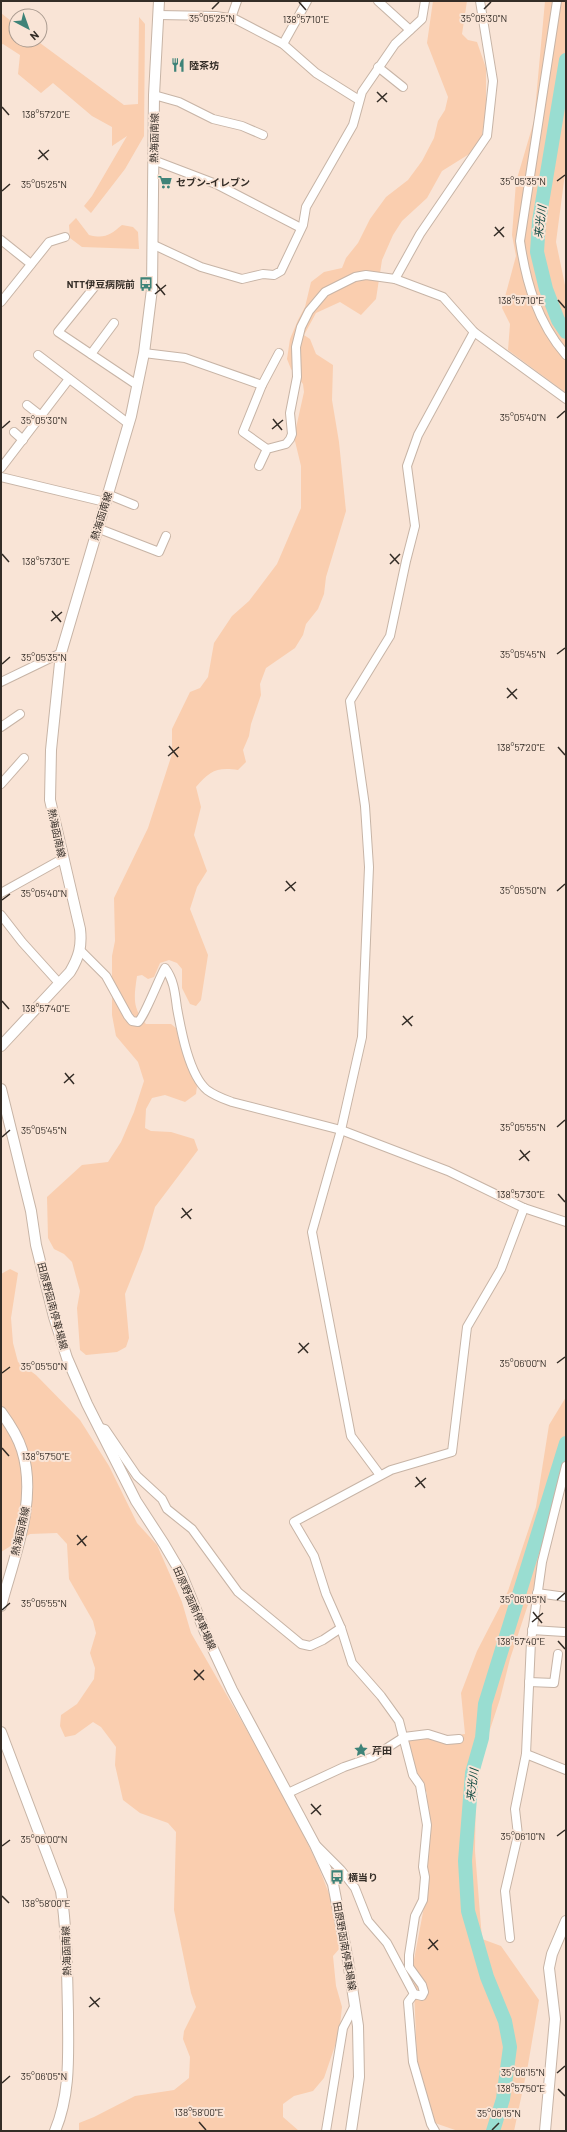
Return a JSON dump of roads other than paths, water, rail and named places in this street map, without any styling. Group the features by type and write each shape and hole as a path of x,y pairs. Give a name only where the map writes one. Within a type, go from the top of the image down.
{"main road":[{"name":"熱海函南線","path":"1,1046 70,972 77,960 80,950 80,929 62,859 50,800 51,750 60,653 129,424 144,353 152,289 154,245 154,94 159,1"},
{"name":"田原野函南停車場線","path":"1,1089 54,1317 67,1358 98,1427 136,1500 181,1573 205,1632 232,1690 288,1793 334,1884 355,2005 359,2040 360,2078 351,2131"},
{"name":"熱海函南線","path":"1,1412 22,1449 27,1474 27,1502 1,1606"},
{"name":"熱海函南線","path":"1,1732 54,1868 61,1890 64,1911 67,1958 68,2074 62,2114 55,2131"},
{"path":"545,2131 555,2020 549,1968 552,1954 566,1921"}],"street":[{"path":"231,18 237,1"},
{"path":"283,44 307,1"},
{"path":"378,1 410,30"},
{"path":"154,245 201,267 242,279 258,275 274,275 281,271 301,228 306,207 356,116 359,100 378,67 395,44 422,19 425,1"},
{"path":"395,279 420,234 487,136 493,81 480,1"},
{"path":"557,1 520,241 523,264 533,302 554,341 566,355"},
{"path":"158,15 231,18 283,44 316,73 359,100"},
{"path":"378,67 403,87"},
{"path":"154,94 169,98 209,117 242,126 263,135"},
{"path":"153,160 216,184 301,228"},
{"path":"1,302 49,242 65,237"},
{"path":"1,240 30,264"},
{"path":"266,449 286,444 292,434 290,413 297,377 296,347 301,327 309,311 325,292 356,277 366,275 395,279 443,297 474,332 566,399"},
{"path":"96,285 58,332 137,385"},
{"path":"91,354 114,323"},
{"path":"380,1475 351,1436 312,1232 341,1130 362,1037 369,867 365,806 350,701 390,636 415,526 407,466 418,435 474,332"},
{"path":"144,353 185,358 262,385"},
{"path":"266,449 243,432 262,385 279,353"},
{"path":"38,355 129,424"},
{"path":"1,468 69,379"},
{"path":"26,405 41,416"},
{"path":"14,432 23,440"},
{"path":"259,466 266,449"},
{"path":"1,477 134,505"},
{"path":"98,528 159,552 166,536"},
{"path":"1,682 60,653"},
{"path":"1,726 20,714"},
{"path":"1,784 24,758"},
{"path":"1,893 62,859"},
{"path":"1,915 22,942 59,983"},
{"path":"80,950 106,976 132,1021 138,1022 144,1016 156,984 165,968 172,979 190,1059 197,1077 207,1090 232,1102 341,1130 448,1171 524,1208 566,1222"},
{"path":"315,1845 341,1870 355,1888 368,1921 387,1943 414,1994 422,1996 424,1992 422,1985 410,1967 409,1955 414,1916 423,1900 427,1825 420,1785 413,1775 399,1721 382,1696 352,1663 341,1628 326,1594 314,1556 294,1522 391,1470 452,1452 467,1327 501,1269 524,1208"},
{"path":"98,1427 105,1429 137,1476 162,1499 167,1509 192,1529 238,1592 301,1644 310,1646 323,1640 341,1628"},
{"path":"510,1938 505,1892 518,1835 515,1809 526,1754 532,1630 542,1562 566,1466"},
{"path":"537,1594 566,1597"},
{"path":"532,1630 564,1632"},
{"path":"529,1682 554,1683 558,1654"},
{"path":"288,1793 344,1767 373,1757 404,1737 428,1734 447,1740 459,1739"},
{"path":"526,1754 566,1770"},
{"path":"414,1994 408,2002 413,2062 431,2124 435,2131"},
{"path":"326,2131 343,2028 355,2005"}],"waterway":[{"name":"来光川","path":"566,60 539,221 537,252 546,289 558,320 566,332"},
{"name":"来光川","path":"493,2131 503,2099 510,2047 505,2021 487,1977 468,1911 465,1861 472,1773 482,1738 485,1704 566,1443"}],"place":[{"name":"陸茶坊","path":"178,65"},
{"name":"セブン-イレブン","path":"165,182"},
{"name":"NTT伊豆病院前","path":"146,284"},
{"name":"芹田","path":"361,1750"},
{"name":"横当り","path":"337,1877"}]}
